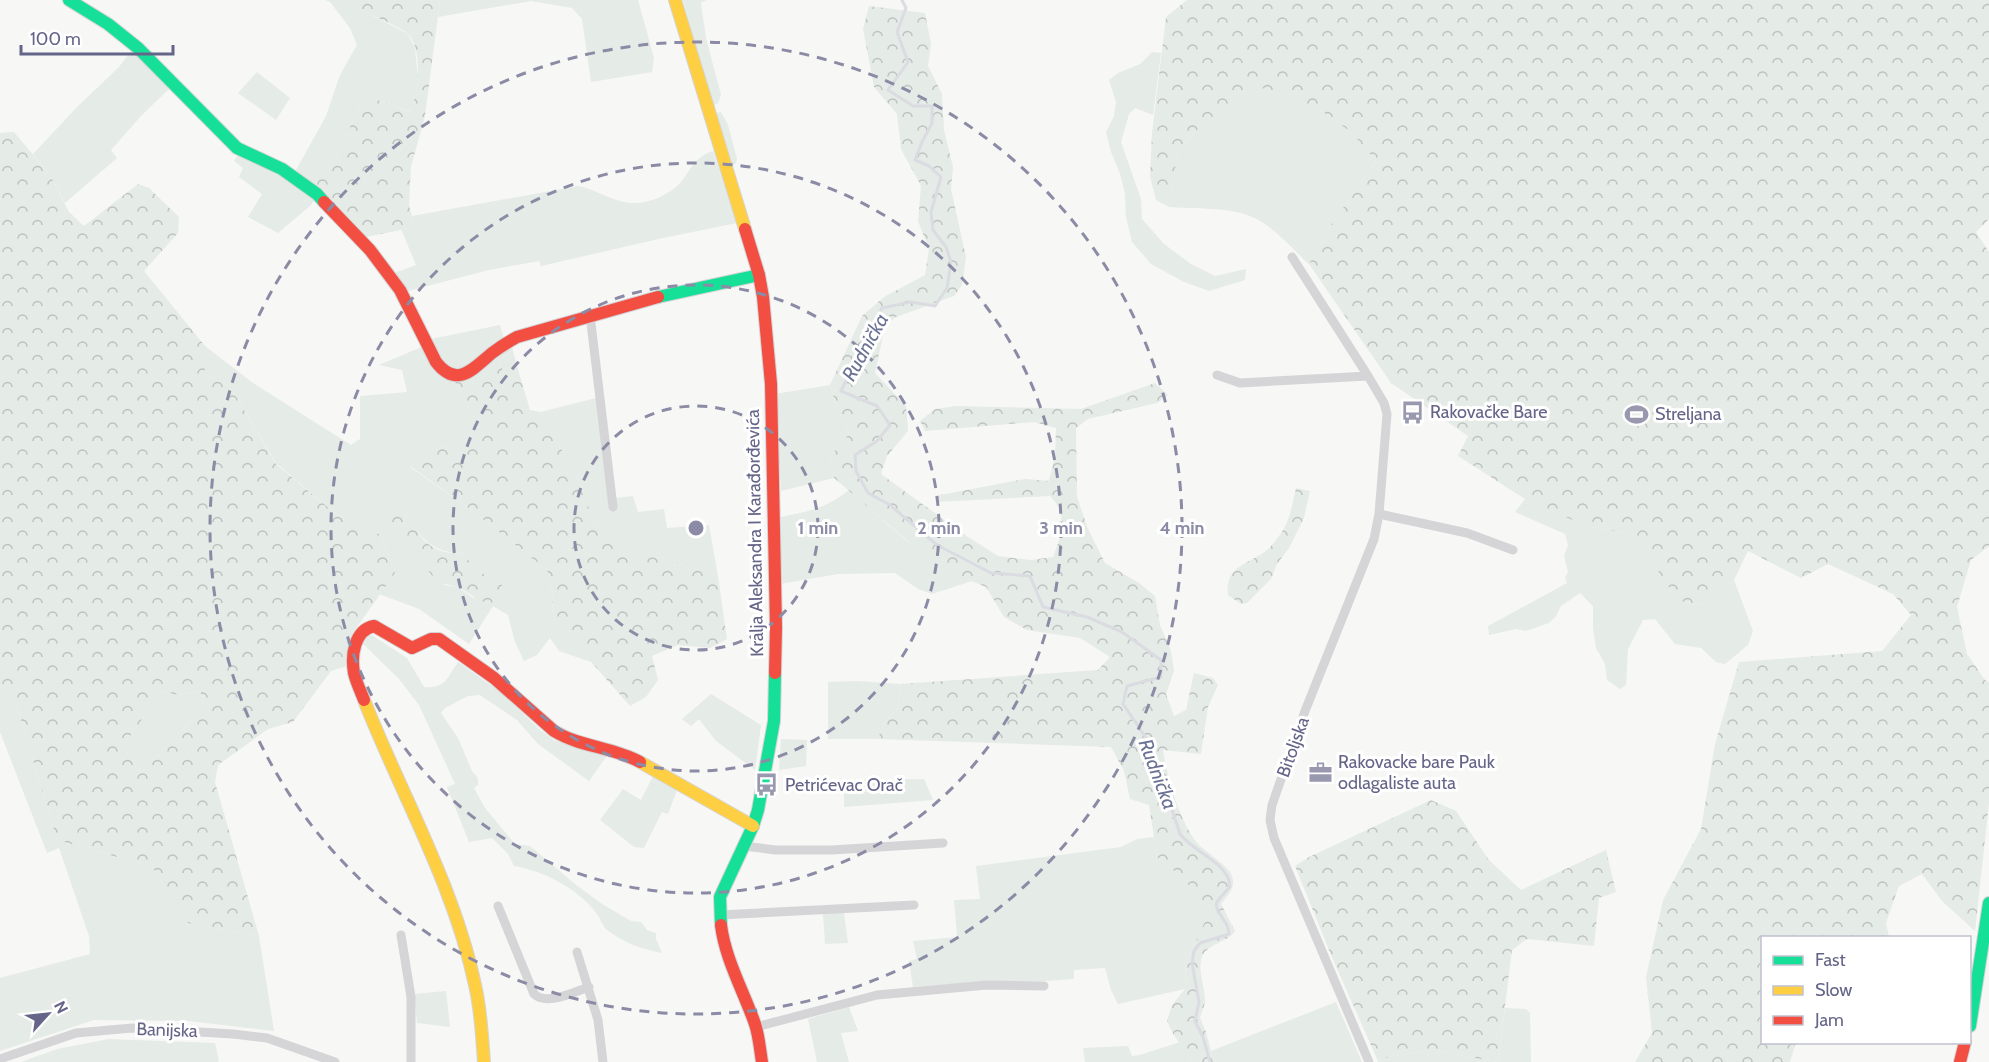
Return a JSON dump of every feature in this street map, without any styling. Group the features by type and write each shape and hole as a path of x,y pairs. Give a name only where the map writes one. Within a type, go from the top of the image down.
{"street":[{"path":"69,0 108,24 138,48 237,148 282,169 317,194 370,250 400,290 436,362 450,375 468,372 506,342 517,338 638,302 759,275"},
{"name":"Kralja Aleksandra I Karađorđevića","path":"675,0 759,275 771,384 776,627 774,721 758,810 753,826 720,897 723,934 756,1027 762,1062"},
{"name":"Bitoljska","path":"1292,257 1384,404 1387,425 1379,514 1369,556 1305,711 1272,805 1270,820 1274,838 1369,1062"},
{"path":"590,315 613,507"},
{"path":"1217,375 1239,383 1368,376"},
{"path":"1379,514 1467,533 1513,550"},
{"path":"484,1062 482,1027 476,990 454,912 354,674 353,661 356,645 364,629 374,626 412,648 420,646 428,639 439,639 494,678 539,719 564,737 616,751 632,758 753,826"},
{"path":"744,846 775,850 832,850 944,843"},
{"path":"1971,1020 1989,903"},
{"path":"498,906 529,985 537,997 550,999 589,987"},
{"path":"720,915 914,906"},
{"path":"401,935 411,997 411,1062"},
{"path":"578,952 598,1020 603,1062"},
{"path":"756,1027 877,995 987,986 1044,986"},
{"name":"Banijska","path":"0,1059 76,1033 132,1028 267,1038 334,1062"},
{"path":"1960,1062 1964,1044"}],"green space":[{"path":"325,0 353,0 358,8 408,34 415,48 418,80 412,112 364,95 336,159 306,181 295,172 326,116 340,75 357,45 350,28 330,2"},
{"path":"353,0 440,0 425,116 411,167 409,205 415,227 366,237 306,181 336,159 364,95 411,112 417,84 418,61 413,41 408,34 357,8"},
{"path":"440,0 638,0 654,58 652,72 591,82 582,19 572,8 531,1 438,17"},
{"path":"683,0 706,0 701,3 706,38 721,95 718,103 712,106"},
{"path":"1187,0 1989,0 1989,219 1976,232 1989,252 1989,546 1971,560 1957,607 1967,654 1985,680 1989,682 1989,803 1975,931 1942,901 1922,874 1899,886 1886,923 1889,936 1761,936 1761,1044 1796,1044 1790,1062 1635,1062 1652,1033 1646,977 1663,900 1701,829 1715,744 1739,662 1882,651 1911,615 1893,594 1828,564 1801,578 1748,551 1734,580 1701,604 1678,601 1658,571 1626,533 1586,526 1525,499 1458,456 1468,436 1391,383 1309,264 1329,228 1376,161 1351,132 1320,110 1264,88 1203,124 1178,151 1169,207 1156,200 1150,176 1152,133 1166,17"},
{"path":"869,6 925,13 931,44 928,66 942,94 944,130 953,167 951,189 966,257 962,285 954,296 896,317 885,326 875,373 906,406 908,431 887,456 881,474 998,556 1031,560 1053,557 1061,533 1062,518 1060,510 1050,496 936,502 935,496 1025,479 1049,481 1055,456 1056,428 1034,422 925,431 920,421 935,409 956,406 1081,409 1155,383 1168,395 1157,403 1088,419 1076,428 1077,497 1088,529 1105,563 1139,583 1155,596 1160,625 1171,651 1174,671 1166,694 1174,716 1186,710 1194,673 1213,678 1218,685 1208,707 1201,754 1163,750 1171,786 1186,825 1199,845 1228,869 1233,882 1232,890 1221,904 1235,931 1228,938 1208,949 1201,962 1205,1000 1200,1018 1214,1062 1192,1062 1167,1021 1172,1005 1185,989 1186,959 1206,919 1198,897 1183,878 1157,857 1149,805 1130,799 1124,771 1111,747 877,739 887,719 898,708 900,684 1098,670 1110,657 1080,638 1027,630 1004,617 986,587 952,573 922,553 834,478 830,457 849,434 830,385 862,316 884,297 925,275 929,249 918,221 921,186 901,149 897,114 874,87 863,29"},
{"path":"133,49 170,88 111,150 117,158 65,203 50,175 33,154 118,68"},
{"path":"1152,52 1161,53 1153,115 1135,108 1129,114 1121,142 1141,199 1142,219 1164,244 1191,264 1215,276 1246,269 1245,280 1209,291 1184,282 1151,264 1132,242 1126,217 1125,194 1106,132 1114,116 1116,102 1109,80 1118,73 1140,64"},
{"path":"257,72 290,98 276,120 238,93"},
{"path":"1264,88 1320,110 1351,132 1376,161 1329,228 1309,264 1274,231 1250,216 1221,210 1169,207 1178,151 1203,124"},
{"path":"721,112 728,125 737,159 733,165 716,113"},
{"path":"14,132 50,175 69,212 84,226 138,184 149,188 179,217 178,233 144,271 205,346 205,375 230,386 276,464 336,514 381,535 395,573 352,634 347,666 331,671 293,722 268,729 218,765 215,782 259,936 188,923 152,867 57,840 16,704 0,698 0,133","holes":["165,692 178,695 200,692 203,697 202,706 194,718 141,773 123,746 160,694"]},
{"path":"713,151 737,223 541,266 539,261 489,270 408,291 394,273 416,265 401,229 415,226 412,216 578,186 624,202 644,202 671,191 698,160"},
{"path":"239,154 280,173 298,185 314,200 311,205 278,233 248,217 262,194 239,177 243,168 234,161"},
{"path":"500,325 504,339 478,360 463,367 447,368 431,339"},
{"path":"511,344 519,373 506,378 496,354"},
{"path":"205,346 253,383 351,445 360,439 360,396 407,392 402,370 379,365 424,346 434,368 442,376 455,382 484,437 425,451 410,467 466,506 547,570 552,591 553,619 591,662 559,651 550,638 537,655 524,661 515,642 508,615 493,606 469,644 419,609 379,594 395,573 381,535 336,514 276,463 230,386 205,375","holes":["405,515 428,543 442,550 463,554 477,570 502,585 473,598 457,587 444,585"]},
{"path":"496,354 506,378 519,373 530,410 541,412 580,483 593,520 605,532 646,557 672,558 686,568 702,562 718,576 727,639 710,648 678,645 652,656 658,680 646,697 630,706 553,619 552,591 547,570 466,506 410,466 425,451 484,437 455,382 471,377"},
{"path":"830,385 849,434 830,457 834,478 781,491 775,394"},
{"path":"596,398 611,511 617,510 615,498 633,496 638,512 664,509 667,528 709,525 718,576 702,562 686,568 672,558 646,557 605,532 593,520 580,483 541,412"},
{"path":"1296,488 1310,491 1304,518 1289,548 1277,564 1271,579 1247,603 1241,604 1228,595 1230,577 1239,567 1267,550 1283,531"},
{"path":"849,490 922,553 972,581 932,594 918,589 895,573 838,574 780,584 781,517 817,508"},
{"path":"1525,499 1586,526 1626,533 1658,571 1678,601 1701,604 1734,580 1753,631 1748,645 1725,664 1716,662 1701,648 1675,644 1655,619 1643,620 1628,649 1626,685 1620,689 1607,680 1605,664 1596,648 1593,606 1580,593 1561,606 1549,623 1526,631 1516,629 1489,635 1488,626 1567,583 1565,577 1568,572 1564,556 1568,545 1565,534 1515,512"},
{"path":"396,512 406,517 434,548 463,554 477,570 502,585 505,591 489,604 459,588 436,581 388,517"},
{"path":"370,634 407,658 424,687 441,684 458,662 499,691 555,741 608,754 589,781 538,744 517,720 480,695 468,696 445,708 441,713 458,738 472,771 478,778 478,785 474,788 485,808 515,844 530,846 602,904 631,921 641,922 647,930 656,933 662,953 633,945 613,935 581,897 560,882 537,872 514,866 508,854 492,838 469,842 447,787 455,784 419,705 399,679 362,643"},
{"path":"857,681 900,684 898,708 887,719 877,739 828,739 828,682"},
{"path":"165,692 178,695 200,692 203,697 202,706 194,718 141,773 123,746 160,694"},
{"path":"711,694 761,725 755,770 716,741 699,719 691,726 682,719"},
{"path":"0,698 16,704 57,840 152,867 188,923 259,936 274,1031 189,1021 94,1020 0,1051 0,978 90,954 89,936 59,848 47,853 0,732"},
{"path":"781,739 807,740 806,766 779,770"},
{"path":"653,776 677,790 668,814 662,812 644,848 634,847 600,820 623,789 641,800"},
{"path":"924,779 933,800 844,807 844,782"},
{"path":"1431,800 1456,811 1489,860 1521,890 1606,850 1616,892 1599,898 1594,946 1527,939 1512,950 1498,1062 1435,1049 1377,1059 1295,866 1309,857"},
{"path":"1154,837 1157,857 1183,878 1199,897 1206,919 1186,959 1185,989 1118,1004 1111,990 1105,968 1074,970 1074,979 989,981 913,987 909,961 917,959 913,941 957,937 954,900 980,899 976,866 1121,847 1137,839"},
{"path":"823,913 844,913 848,943 825,944"},
{"path":"446,991 450,1027 417,1023 414,994"},
{"path":"1336,1002 1362,1062 1214,1062 1211,1051"},
{"path":"849,1007 858,1031 841,1033 849,1062 817,1062 808,1019"},
{"path":"1505,1008 1526,1009 1530,1013 1531,1062 1498,1062"},
{"path":"109,1039 215,1043 219,1060 218,1062 21,1062 57,1049"},
{"path":"1180,1042 1192,1062 1085,1062 1083,1048 1128,1046 1132,1056"},
{"path":"1435,1049 1498,1062 1378,1062 1377,1059"}],"waterway":[{"name":"Rudnička","path":"902,0 906,8 897,32 908,62 888,90 913,106 932,106 932,123 915,160 929,166 941,177 931,212 933,230 946,247 951,262 947,288 935,306 911,302 882,308 841,391 877,406 890,425 877,441 855,455 856,471 868,493 890,505 937,545 991,573 1030,576 1043,607 1087,617 1122,632 1161,660 1161,677 1127,686 1123,704 1151,745 1180,834 1223,870 1230,886 1216,905 1227,925 1229,934 1200,943 1194,951 1192,963 1199,1002 1195,1021 1203,1037 1210,1062"}],"traffic: fast":[{"path":"69,0 108,24 138,48 237,148 282,169 317,194 324,202"},
{"path":"658,297 759,275"},
{"path":"721,925 720,897 753,826 758,810 774,721 775,673"},
{"path":"1971,1020 1989,903"}],"traffic: slow":[{"path":"675,0 745,229"},
{"path":"364,700 426,840 466,948 477,994 484,1062"},
{"path":"640,762 753,826"}],"traffic: jam":[{"path":"324,202 370,250 400,290 436,362 451,374 465,374 517,337 658,297"},
{"path":"745,229 763,297 771,384 775,673"},
{"path":"364,700 353,666 355,645 367,628 374,626 412,648 431,639 439,639 494,678 554,731 640,762"},
{"path":"721,925 731,963 755,1024 762,1062"},
{"path":"1960,1062 1964,1044"}],"place":[{"name":"Rakovačke Bare","path":"1412,412"},
{"name":"Streljana","path":"1637,414"},
{"name":"Rakovacke bare Pauk odlagaliste auta","path":"1320,772"},
{"name":"Petrićevac Orač","path":"767,785"}]}
